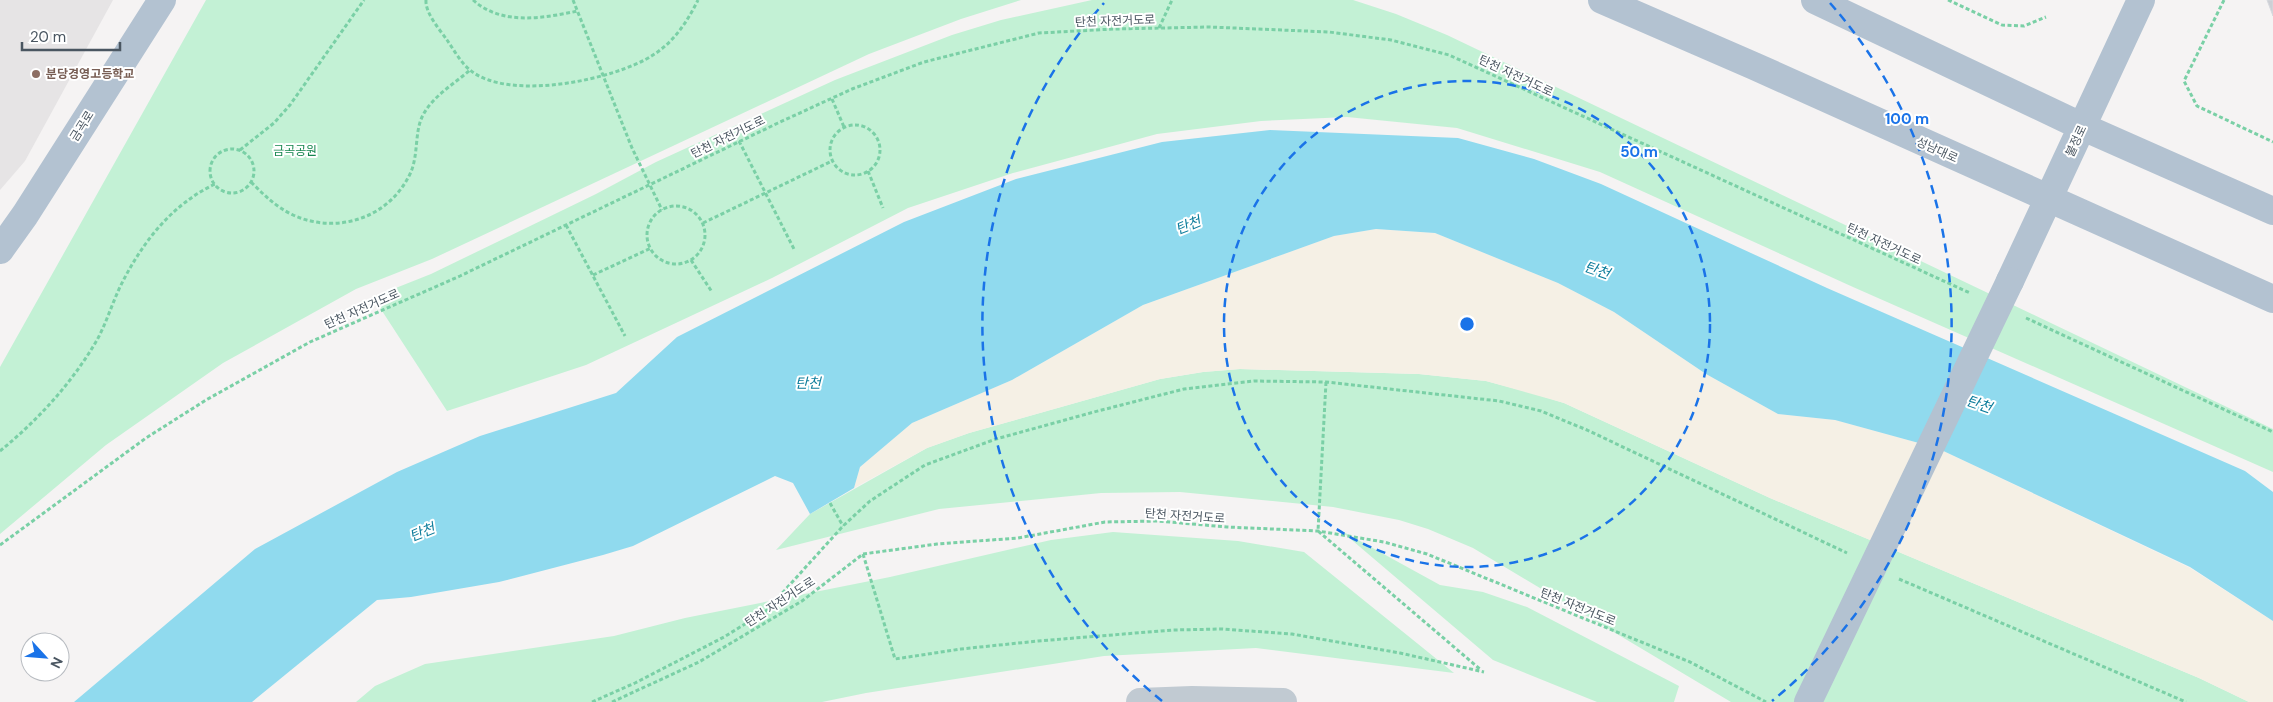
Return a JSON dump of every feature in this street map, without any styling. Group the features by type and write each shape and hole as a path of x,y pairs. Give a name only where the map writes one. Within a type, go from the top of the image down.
{"main road":[{"name":"금곡로","path":"0,250 25,216 162,0"},
{"name":"성남대로","path":"1602,0 1754,66 2273,300"},
{"path":"1815,0 2083,127 2273,211"},
{"name":"불정로","path":"1808,702 2049,199 2141,0"}],"lane":[{"path":"1140,702 1260,700 1283,702"}],"path":[{"path":"240,150 274,123 290,105 364,0"},
{"path":"426,0 426,4 436,24 470,70 486,80 507,85 532,87 560,84 603,75 652,56 673,39 698,0"},
{"path":"473,0 483,9 502,16 523,18 550,17 578,11"},
{"path":"573,0 632,148 662,210"},
{"path":"1159,28 1172,0"},
{"path":"1948,0 2002,25 2024,26 2046,17"},
{"path":"2224,0 2184,81 2197,106 2273,142"},
{"name":"탄천 자전거도로","path":"0,545 146,438 250,375 310,342 460,276 739,141 832,99 924,62 1039,33 1159,28 1228,28 1329,32 1391,40 1449,55 1974,295"},
{"path":"251,182 275,205 294,215 315,222 337,224 356,221 376,212 397,196 410,174 417,155 422,116 434,100 470,70"},
{"path":"832,99 844,127"},
{"path":"852,124 867,128 878,140 879,155 876,163 868,171 856,176 847,175 840,171 832,161 829,147 836,132 844,127 852,124"},
{"path":"739,141 795,252"},
{"path":"225,150 240,150 247,155 254,168 251,182 246,188 226,192 215,184 210,172 214,159 225,150"},
{"path":"703,223 832,161"},
{"path":"868,171 883,208"},
{"path":"0,451 29,427 76,371 98,339 123,281 158,226 185,201 215,184"},
{"path":"670,206 688,208 696,213 703,223 706,238 703,246 691,260 682,264 671,264 662,260 651,248 647,234 649,225 654,216 670,206"},
{"path":"566,225 625,336"},
{"path":"593,275 651,248"},
{"path":"691,260 712,292"},
{"path":"2019,316 2273,432"},
{"path":"592,702 635,683 724,637 766,611 843,526 870,501 925,465 996,440 1184,389 1254,381 1326,382 1499,401 1541,411 1587,430 1848,554"},
{"path":"863,554 895,659 961,649 1038,641 1173,630 1222,629 1292,634 1400,653 1484,672 1318,531 1326,382"},
{"path":"830,503 843,526"},
{"name":"탄천 자전거도로","path":"612,702 699,662 793,606 863,554 937,544 1018,538 1104,522 1158,521 1227,527 1318,531 1384,542 1427,554 1690,662 1766,702"},
{"path":"1891,575 2186,702"}],"shaded area":[{"name":"분당경영고등학교","path":"0,0 113,0 25,161 0,190"}],"green space":[{"name":"금곡공원","path":"206,0 1021,0 961,19 869,54 432,259 356,289 223,363 106,445 0,534 0,367"},
{"path":"1092,0 1353,0 1396,14 1447,35 2273,429 2273,472 1853,287 1600,172 1457,128 1347,117 1261,121 1157,134 1013,173 908,208 772,278 586,365 447,411 373,297 431,274 596,194 656,162 835,80 952,35 1001,20"},
{"path":"1240,369 1419,374 1486,381 1564,403 1770,498 2199,678 2249,702 1731,702 1473,548 1428,529 1399,520 1333,507 1180,492 1101,493 939,509 776,550 810,514 927,448 969,433 1160,379 1203,372"},
{"path":"1340,530 1440,585 1483,592 1527,607 1679,686 1674,702 1597,702 1493,660"},
{"path":"1113,532 1238,541 1304,552 1454,673 1256,648 1104,656 866,693 822,702 356,702 375,686 425,664 614,636 685,618 890,577 1051,540"}],"sand":[{"path":"1376,229 1435,233 1558,283 1614,312 1706,374 1778,414 1835,420 1937,448 2190,568 2273,621 2273,702 2249,702 2199,678 1770,498 1564,403 1486,381 1419,374 1240,369 1203,372 1160,379 969,433 927,448 854,488 860,467 912,423 1012,380 1143,305 1334,236"}],"water":[{"name":"탄천","path":"1270,130 1458,138 1534,159 1601,184 1827,288 2245,471 2273,492 2273,621 2190,567 1937,448 1835,420 1778,414 1706,374 1614,312 1558,283 1435,233 1376,229 1334,236 1143,305 1012,380 912,423 860,467 854,488 810,514 793,483 775,476 633,546 499,582 411,597 377,600 252,702 74,702 255,549 397,472 480,436 616,393 677,337 904,222 1016,179 1162,142"}],"building":[{"path":"2267,0 2273,0 2273,16"}],"place":[{"name":"분당경영고등학교","path":"36,74"}]}
